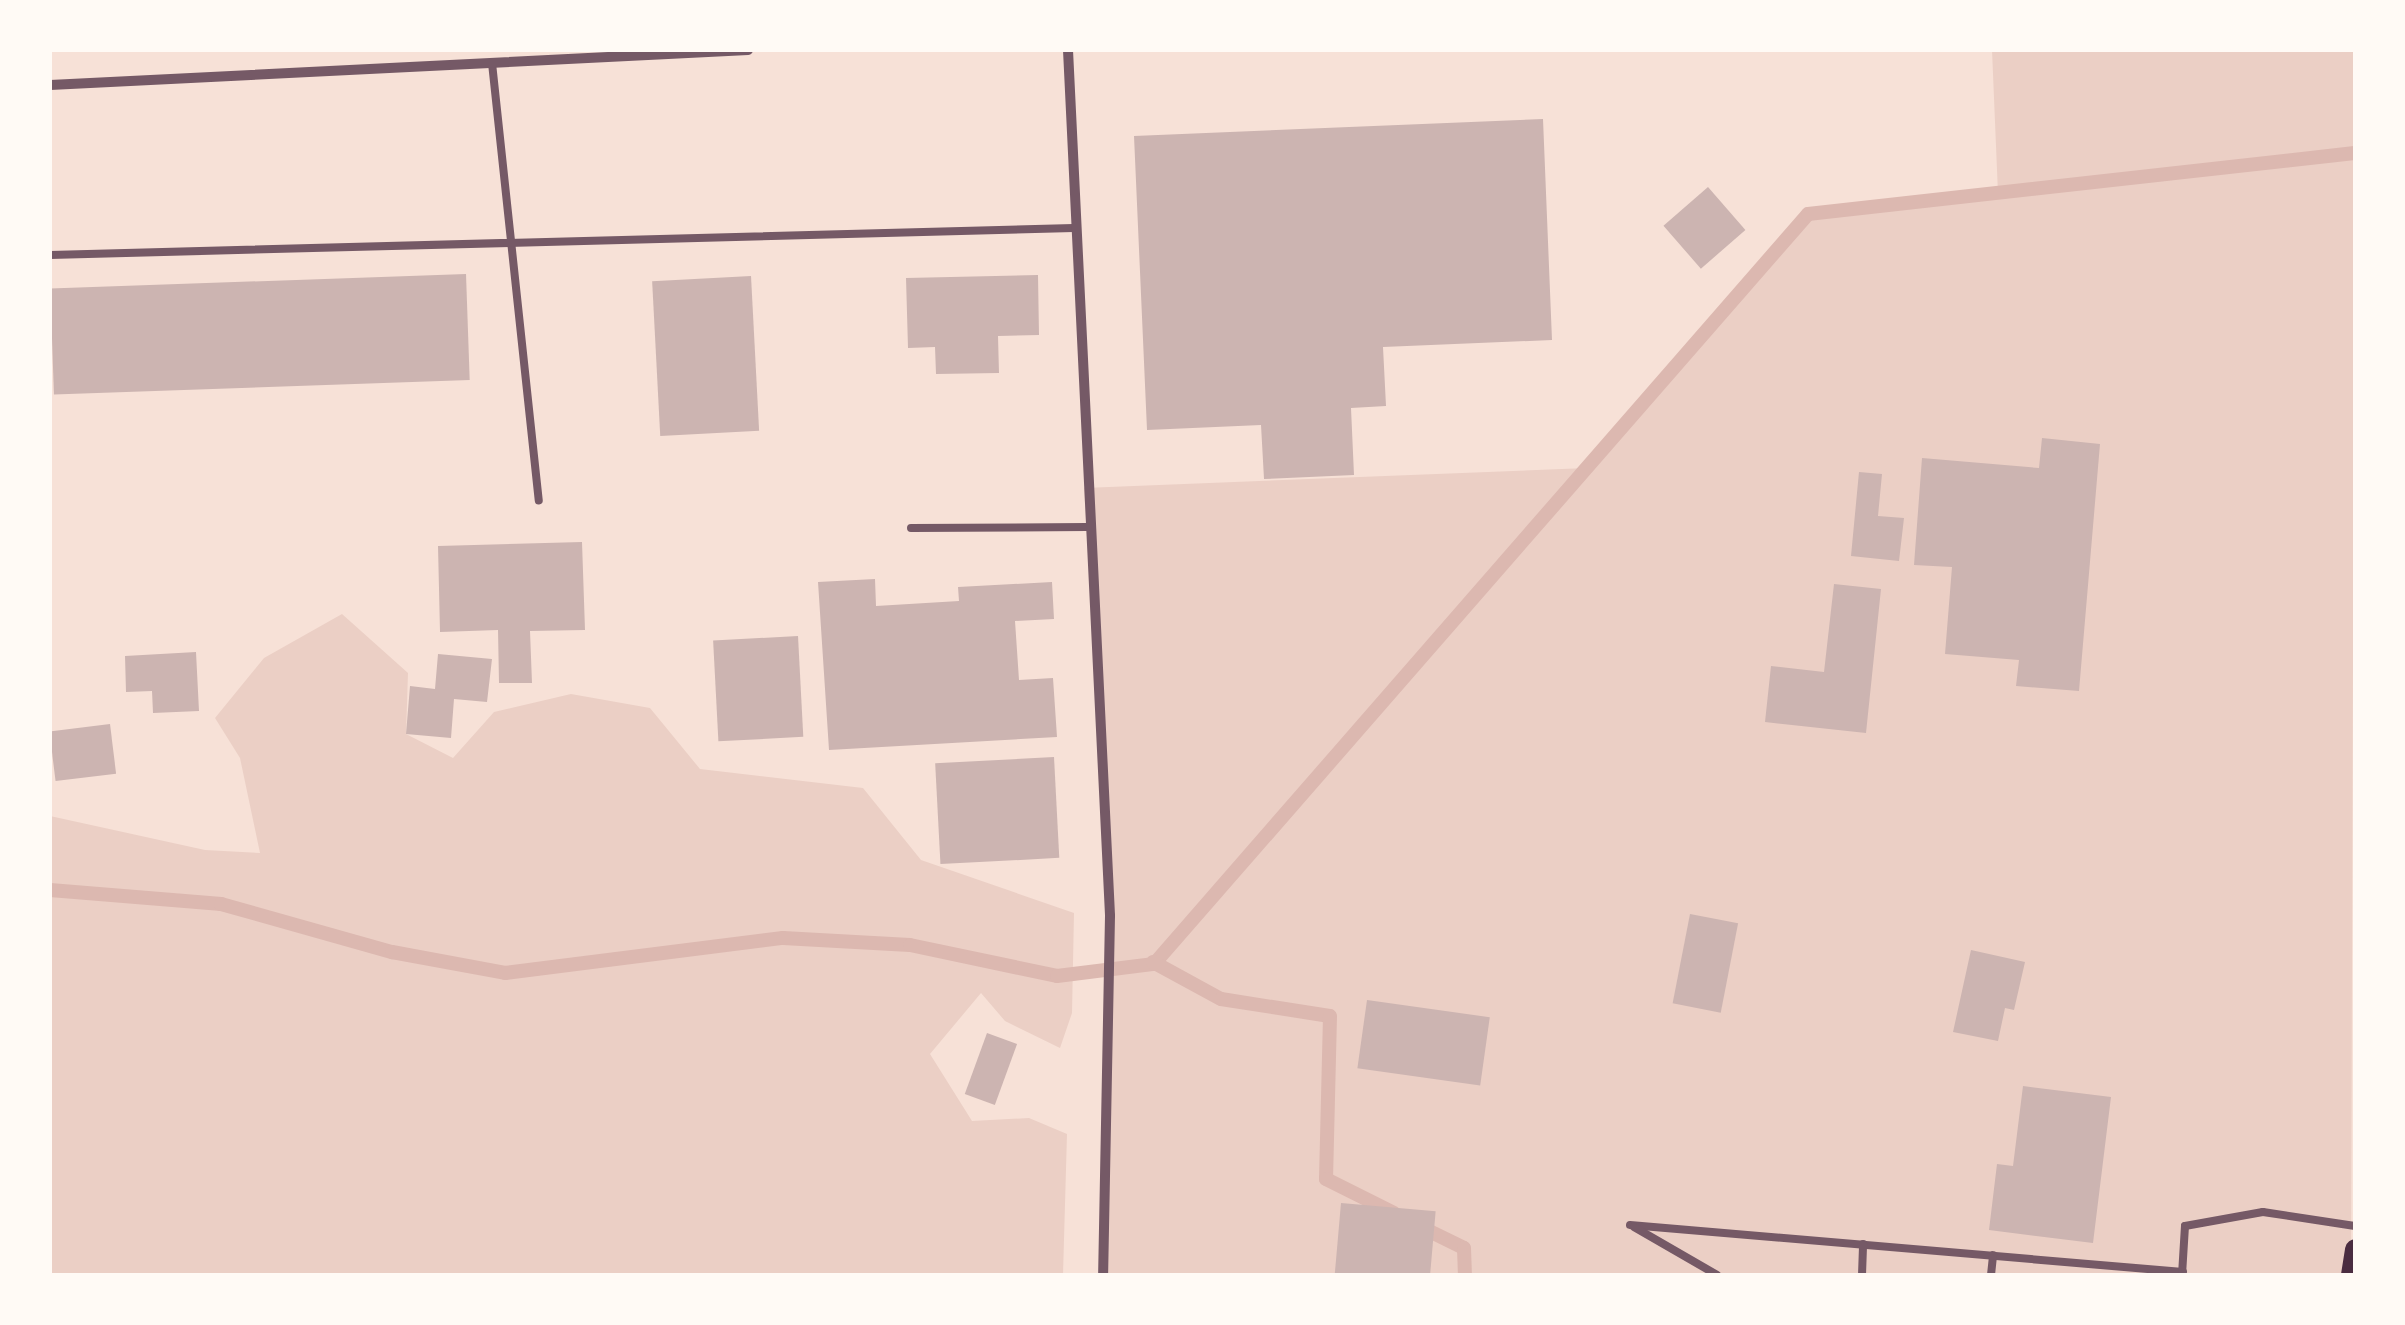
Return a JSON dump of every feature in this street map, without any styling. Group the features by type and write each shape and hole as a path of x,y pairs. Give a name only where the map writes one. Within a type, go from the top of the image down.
{"main road":[{"path":"2351,1275 2355,1249"}],"street":[{"path":"50,85 748,50"},
{"path":"1068,50 1109,940 1104,1275"}],"lane":[{"path":"492,63 539,500"},
{"path":"50,256 1074,228"},
{"path":"911,528 1087,527"},
{"path":"1717,1275 1630,1224 2182,1274 2186,1226 2264,1212 2355,1226"},
{"path":"1862,1275 1863,1244"},
{"path":"1991,1275 1993,1256"}],"shaded area":[{"path":"1992,50 2355,50 2351,1275 1103,1275 1110,916 1084,488 1587,468 1808,214 1998,194"},
{"path":"342,614 408,673 406,734 453,758 494,712 571,694 650,708 700,769 863,788 921,860 1074,913 1072,1013 1060,1048 1005,1021 981,993 930,1054 972,1121 1029,1118 1067,1134 1063,1275 50,1275 50,816 205,850 260,853 240,758 215,718 264,658"}],"building":[{"path":"1543,119 1552,340 1383,347 1386,406 1351,408 1354,475 1264,479 1261,425 1147,430 1134,136"},
{"path":"1708,187 1745,230 1701,269 1663,226"},
{"path":"466,274 470,380 54,394 50,289"},
{"path":"1038,275 1039,335 998,336 999,373 936,374 935,347 908,348 906,278"},
{"path":"751,276 759,431 660,436 652,281"},
{"path":"2042,438 2100,444 2079,691 2016,686 2019,660 1945,654 1952,567 1914,565 1922,458 2039,468"},
{"path":"1859,472 1882,474 1878,516 1904,518 1899,561 1851,556"},
{"path":"582,542 585,630 530,631 532,683 499,683 498,630 440,632 438,546"},
{"path":"875,579 876,606 959,601 958,587 1052,582 1054,619 1015,621 1019,680 1053,678 1057,737 829,750 818,582"},
{"path":"1834,584 1881,589 1866,733 1765,722 1771,666 1824,672"},
{"path":"798,636 803,737 718,741 713,640"},
{"path":"196,652 199,711 153,713 152,691 126,692 125,656"},
{"path":"438,654 492,659 487,702 454,699 451,738 406,734 410,686 435,689"},
{"path":"110,724 116,774 56,781 50,731"},
{"path":"1054,757 1059,858 940,864 935,763"},
{"path":"1690,914 1738,923 1721,1013 1673,1003"},
{"path":"1971,950 2025,962 2014,1010 2005,1008 1998,1041 1953,1032"},
{"path":"1367,1000 1490,1017 1480,1086 1357,1068"},
{"path":"987,1033 1017,1044 995,1105 965,1094"},
{"path":"2023,1086 2111,1097 2093,1243 1989,1230 1997,1164 2013,1166"},
{"path":"1341,1203 1436,1211 1430,1275 1335,1275"}],"waterway":[{"path":"50,890 221,904 392,952 505,973 783,938 910,945 1057,976 1154,964 1808,214 2355,153"},
{"path":"1153,962 1221,999 1330,1016 1326,1179 1394,1213"},
{"path":"1417,1225 1464,1248 1465,1275"}]}
